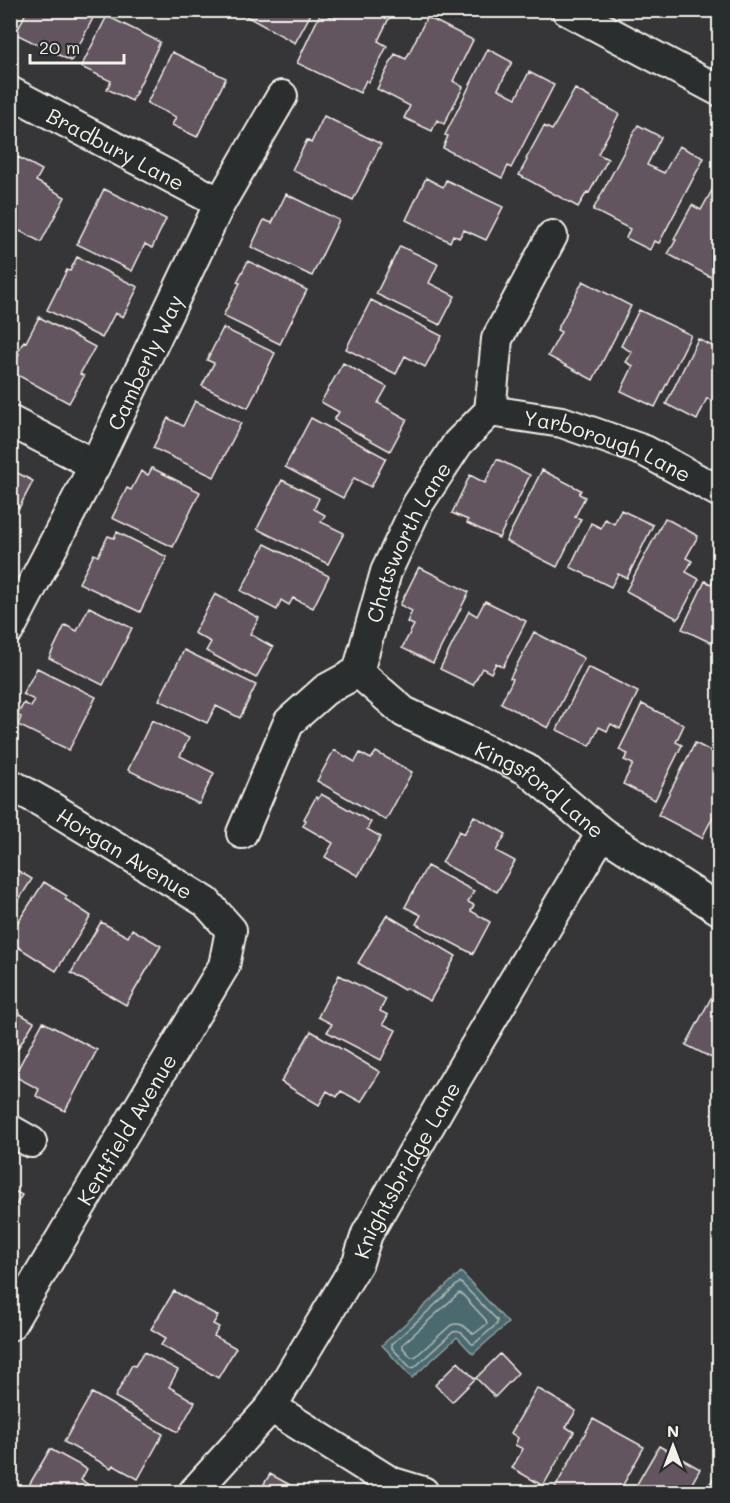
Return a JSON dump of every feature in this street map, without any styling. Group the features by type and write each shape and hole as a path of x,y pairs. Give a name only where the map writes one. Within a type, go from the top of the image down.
{"street":[{"path":"567,10 720,90"},
{"name":"Bradbury Lane","path":"10,92 220,203"},
{"name":"Camberly Way","path":"10,628 95,465 220,203 282,96"},
{"path":"490,411 498,339 552,236"},
{"name":"Yarborough Lane","path":"490,411 562,422 635,447 720,492"},
{"name":"Chatsworth Lane","path":"357,672 386,572 418,504 458,443 490,411"},
{"path":"10,421 95,465"},
{"path":"242,833 289,722 325,690 357,672"},
{"name":"Kingsford Lane","path":"357,672 404,712 526,769 602,833 720,910"},
{"name":"Horgan Avenue","path":"10,784 206,902 231,930"},
{"name":"Knightsbridge Lane","path":"194,1492 271,1407 358,1262 367,1234 444,1099 602,833"},
{"name":"Kentfield Avenue","path":"10,1325 224,966 231,930"},
{"path":"271,1407 390,1482 423,1492"}],"water":[{"path":"461,1272 508,1323 473,1354 457,1337 412,1378 382,1345"}],"building":[{"path":"27,10 97,10 71,61 16,34"},
{"path":"235,10 313,10 295,43"},
{"path":"335,10 393,10 378,41 387,46 369,82 366,80 360,93 297,63 321,12 331,17"},
{"path":"698,10 720,10 720,21"},
{"path":"107,16 160,42 132,101 107,89 111,81 81,67"},
{"path":"427,17 473,40 453,81 463,87 444,124 437,120 432,131 404,118 410,106 377,89 395,54 406,59"},
{"path":"488,49 512,62 498,89 516,98 529,72 554,85 511,168 508,166 502,178 443,148 448,136 445,135"},
{"path":"172,52 226,78 197,137 172,125 176,117 147,103"},
{"path":"575,89 619,114 598,154 608,159 589,193 587,192 578,207 519,175 544,126 552,130"},
{"path":"324,116 381,144 353,200 292,170 307,140 311,143"},
{"path":"638,125 661,137 647,165 664,173 679,146 704,158 659,243 654,241 650,250 626,238 630,229 593,210"},
{"path":"18,157 42,170 36,181 65,197 41,242 10,226 10,171"},
{"path":"720,176 720,282 668,254 692,205 701,210"},
{"path":"426,178 443,187 446,180 503,207 486,240 464,230 459,238 453,235 450,242 406,220"},
{"path":"104,189 166,219 152,248 145,244 132,271 77,244"},
{"path":"286,194 339,220 312,276 251,247 264,220 272,223"},
{"path":"400,246 438,264 429,283 455,296 440,325 376,294"},
{"path":"77,257 138,287 123,317 115,313 102,338 47,310 67,270 70,271"},
{"path":"248,261 307,290 280,344 223,316 240,283 237,282"},
{"path":"583,281 631,306 593,380 548,356 561,332 557,330"},
{"path":"371,300 442,336 425,367 405,356 396,374 346,349"},
{"path":"639,310 691,335 655,407 621,391 633,366 626,362 632,352 621,346"},
{"path":"39,317 95,347 80,374 84,376 69,403 10,371 19,354 17,353 24,341 26,342"},
{"path":"223,328 275,353 248,408 202,386 214,363 207,360"},
{"path":"698,339 720,350 720,395 715,403 707,398 697,420 666,404"},
{"path":"343,363 387,387 378,403 407,419 390,451 334,420 339,412 321,402"},
{"path":"195,401 241,423 214,477 153,448 168,418 183,426"},
{"path":"311,418 386,458 371,487 354,478 343,498 285,467"},
{"path":"497,459 530,475 499,538 452,513 470,475 485,483"},
{"path":"152,468 200,492 173,547 112,518 127,488 131,490 141,471 148,475"},
{"path":"10,469 33,481 19,508 15,505 10,513"},
{"path":"542,470 581,490 579,494 585,497 575,517 581,519 557,567 506,541"},
{"path":"282,480 319,498 314,509 325,515 321,522 344,533 328,564 257,529"},
{"path":"621,510 653,525 627,578 618,574 611,587 570,567 591,523 601,528 605,519 614,524"},
{"path":"665,518 698,536 686,558 692,561 686,572 699,579 678,619 626,591"},
{"path":"117,532 167,557 140,612 79,583 94,554 98,556 108,536 114,538"},
{"path":"265,544 329,576 313,608 293,598 289,605 281,600 277,610 241,591"},
{"path":"419,567 469,592 433,663 402,648 414,625 407,622 412,611 400,605"},
{"path":"720,567 720,647 682,629 705,581 711,584"},
{"path":"215,594 259,618 250,634 273,647 256,678 206,651 211,642 194,633"},
{"path":"485,601 526,621 503,667 496,663 491,673 482,668 473,685 440,669 469,611 477,616"},
{"path":"89,607 132,628 103,685 49,658 65,625 77,631"},
{"path":"534,632 584,658 548,728 501,703 513,679 510,678"},
{"path":"184,650 256,685 240,718 216,706 207,723 159,700"},
{"path":"588,667 638,692 620,729 611,724 607,731 599,727 590,746 557,730"},
{"path":"37,668 96,697 69,750 18,725 21,717 17,715 24,703 31,707 34,700 23,694"},
{"path":"642,704 684,725 676,742 682,745 655,800 623,784 633,764 624,760 628,754 619,750"},
{"path":"152,720 189,738 180,756 214,773 199,804 128,770"},
{"path":"695,743 720,756 720,815 715,813 702,838 658,815"},
{"path":"334,750 355,762 360,753 371,759 376,752 412,772 386,820 317,781"},
{"path":"321,794 371,822 367,829 381,837 358,876 325,857 333,843 303,826 306,820 304,819 316,797 318,799"},
{"path":"474,816 506,834 496,851 515,861 497,892 442,863 459,831 464,834"},
{"path":"10,866 32,879 10,914"},
{"path":"427,866 474,891 468,902 474,905 471,911 490,922 473,954 416,924 421,915 405,907"},
{"path":"44,882 67,896 65,899 91,916 56,971 10,942 10,934"},
{"path":"387,915 456,956 430,1001 406,988 404,990 358,963"},
{"path":"101,922 128,937 132,929 161,946 126,1005 71,973"},
{"path":"339,975 386,999 380,1011 388,1015 383,1024 396,1030 381,1060 327,1032 332,1024 318,1017"},
{"path":"720,981 720,1062 686,1045"},
{"path":"10,1008 34,1022 10,1061"},
{"path":"43,1022 97,1050 65,1111 36,1096 39,1089 14,1076"},
{"path":"311,1031 380,1072 361,1102 341,1091 337,1097 327,1091 319,1105 281,1082"},
{"path":"10,1189 22,1195 10,1215"},
{"path":"174,1291 218,1316 213,1324 219,1327 214,1336 236,1348 218,1378 161,1345 166,1338 151,1329"},
{"path":"144,1352 178,1370 169,1387 195,1402 178,1432 115,1397 132,1365 135,1366"},
{"path":"500,1354 518,1373 495,1397 476,1378"},
{"path":"458,1362 475,1379 452,1402 435,1385"},
{"path":"537,1388 576,1411 566,1427 574,1432 543,1486 512,1468 523,1449 515,1445 518,1438 511,1433"},
{"path":"92,1393 163,1434 138,1479 113,1465 111,1468 64,1442"},
{"path":"593,1419 644,1447 619,1492 614,1489 613,1492 564,1492 555,1488"},
{"path":"659,1446 700,1469 691,1485 698,1489 696,1492 639,1492 634,1489"},
{"path":"50,1449 87,1469 81,1480 95,1489 93,1492 25,1492"},
{"path":"270,1474 301,1491 259,1492"},
{"path":"715,1475 720,1478 720,1492 705,1492"}]}
